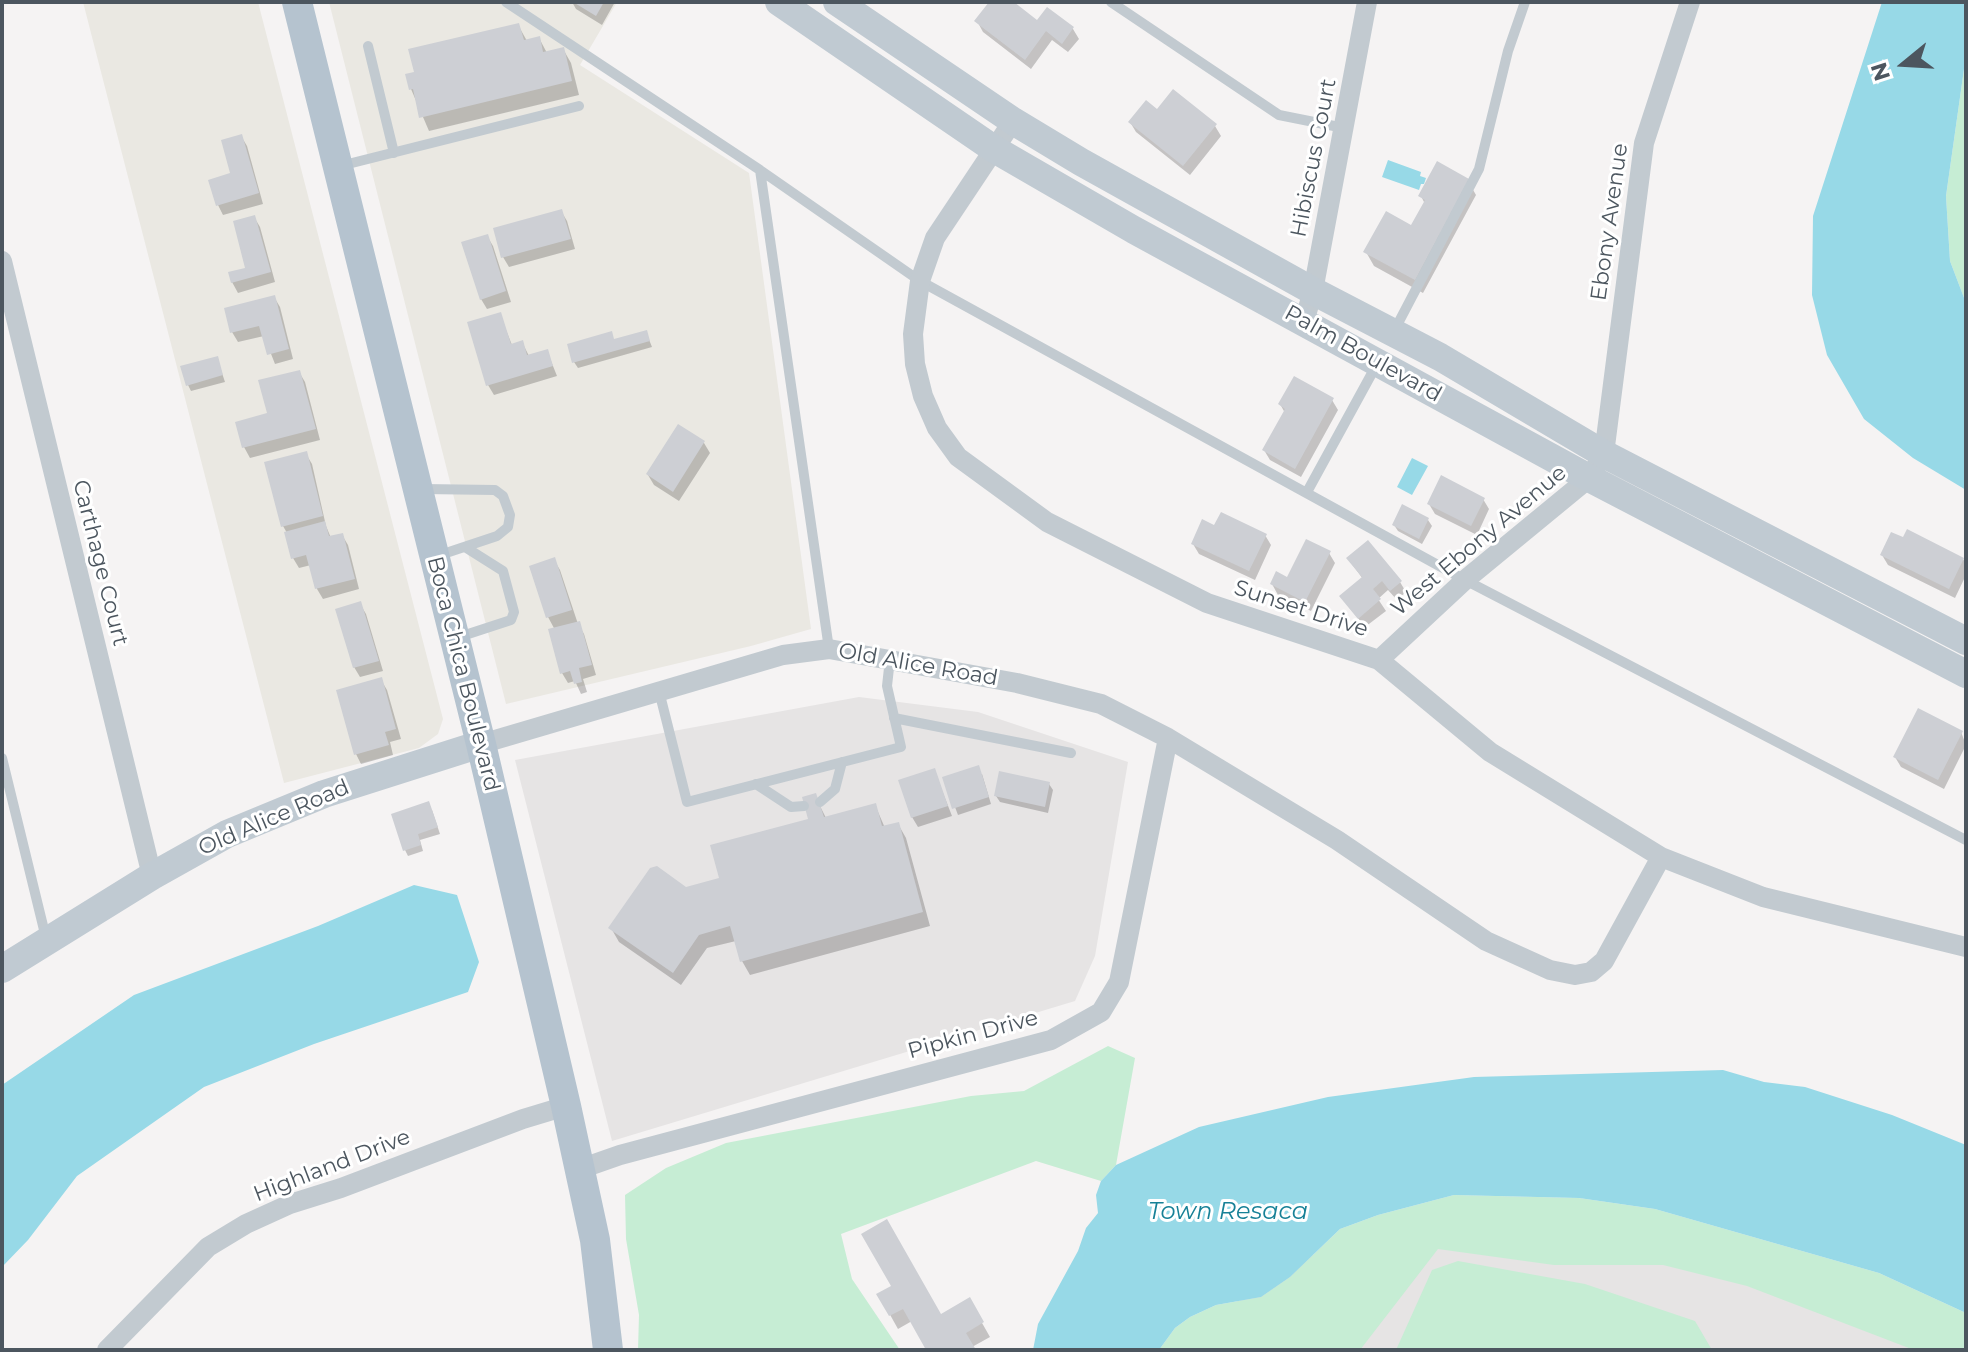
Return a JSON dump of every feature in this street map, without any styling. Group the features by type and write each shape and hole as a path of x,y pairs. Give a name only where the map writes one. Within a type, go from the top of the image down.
{"main road":[{"name":"Boca Chica Boulevard","path":"297,2 481,744 566,1106 595,1240 608,1350"},
{"name":"Palm Boulevard","path":"779,2 994,149 1134,230 1378,362 1966,641"},
{"name":"Palm Boulevard","path":"837,2 1013,121 1313,291 1440,357 1596,466 1966,674"},
{"name":"Old Alice Road","path":"2,969 152,876 227,834 380,774 481,744"}],"street":[{"name":"Hibiscus Court","path":"1304,322 1313,291 1367,2"},
{"name":"Ebony Avenue","path":"1596,466 1644,143 1690,2"},
{"name":"Sunset Drive","path":"1013,121 935,238 920,281 913,334 915,364 923,396 937,428 958,457 1047,522 1207,603 1379,660 1490,752 1661,857 1763,897 1966,947"},
{"name":"Carthage Court","path":"2,261 152,876"},
{"name":"West Ebony Avenue","path":"1379,660 1596,466"},
{"name":"Old Alice Road","path":"481,744 783,655 829,649 1017,683 1101,704 1168,738 1337,840 1486,941 1550,970 1575,975 1591,972 1604,961 1661,857"},
{"name":"Pipkin Drive","path":"580,1169 620,1155 1051,1040 1101,1012 1119,982 1168,738"},
{"name":"Highland Drive","path":"107,1350 208,1247 246,1224 290,1204 566,1106"}],"lane":[{"path":"506,2 760,170 920,281 1465,580 1966,840"},
{"path":"1111,2 1279,115 1344,128"},
{"path":"1393,333 1479,169 1508,51 1525,2"},
{"path":"368,46 394,153"},
{"path":"338,167 579,106"},
{"path":"760,170 829,649"},
{"path":"1307,492 1378,362"},
{"path":"418,488 495,490 503,496 510,515 508,527 497,536 435,557"},
{"path":"455,638 511,620 514,612 503,571 465,547"},
{"path":"659,691 687,802 901,747 887,686 890,659"},
{"path":"894,718 1071,753"},
{"path":"2,758 47,940"},
{"path":"820,802 835,789 842,762"},
{"path":"756,784 791,807 804,806"}],"shaded area":[{"path":"83,2 258,2 443,719 438,734 419,748 284,783"},
{"path":"329,2 617,2 580,65 749,173 811,629 506,704"},
{"path":"859,697 978,712 1128,762 1095,956 1075,1001 612,1141 515,760"},
{"path":"1378,1215 1966,1313 1966,1350 1159,1350"}],"green space":[{"path":"1966,55 1966,303 1950,261 1946,196"},
{"path":"1108,1046 1135,1058 1116,1165 1101,1181 1036,1161 841,1234 852,1279 900,1350 638,1350 639,1315 626,1239 625,1195 666,1168 726,1143 971,1096 1024,1091"},
{"path":"1454,1195 1579,1198 1655,1209 1879,1273 1966,1313 1966,1350 1914,1350 1747,1286 1663,1265 1554,1265 1438,1249 1360,1350 1159,1350 1175,1328 1190,1317 1216,1305 1261,1297 1290,1277 1340,1229 1378,1215"},
{"path":"1458,1261 1585,1284 1695,1321 1712,1350 1396,1350 1432,1270"}],"water":[{"path":"1882,2 1966,2 1966,55 1946,196 1950,261 1966,303 1966,490 1913,458 1864,419 1827,355 1812,295 1813,216"},
{"path":"1388,160 1421,172 1420,176 1426,178 1424,184 1419,190 1382,177"},
{"path":"1412,458 1428,466 1412,495 1397,487"},
{"path":"414,885 457,895 479,962 468,992 314,1044 204,1087 77,1176 28,1240 2,1267 2,1085 134,995 318,926"},
{"name":"Town Resaca","path":"1723,1070 1764,1082 1805,1087 1892,1115 1966,1145 1966,1313 1879,1273 1655,1209 1579,1198 1454,1195 1378,1215 1340,1229 1290,1277 1261,1297 1216,1305 1190,1317 1175,1328 1159,1350 1033,1350 1038,1324 1078,1251 1086,1228 1098,1213 1096,1195 1101,1181 1116,1165 1199,1127 1328,1097 1474,1077"}],"building":[{"path":"573,2 604,2 596,16"},
{"path":"989,2 1014,2 1037,20 1047,7 1074,27 1062,44 1046,31 1025,60 974,21"},
{"path":"519,23 524,40 540,36 543,52 564,47 572,81 419,118 413,89 409,90 405,74 414,72 408,49"},
{"path":"1173,89 1217,124 1183,166 1128,122 1146,100 1157,109"},
{"path":"242,134 259,193 216,206 208,180 230,173 221,140"},
{"path":"1437,161 1469,179 1415,280 1363,252 1386,211 1411,225 1425,200 1418,196"},
{"path":"562,209 571,239 501,258 493,228"},
{"path":"255,215 271,272 231,283 228,272 245,268 233,221"},
{"path":"488,234 506,291 480,300 461,242"},
{"path":"275,295 289,349 267,355 259,326 230,333 224,308"},
{"path":"501,312 511,344 523,340 527,355 548,349 553,366 486,386 467,322"},
{"path":"647,330 650,341 572,363 567,344 612,331 614,339"},
{"path":"218,356 223,375 186,386 180,366"},
{"path":"300,370 316,429 242,448 235,422 267,413 258,380"},
{"path":"1294,376 1334,398 1295,469 1262,450 1285,409 1278,404"},
{"path":"678,424 705,441 673,492 646,474"},
{"path":"307,451 323,516 281,527 264,462"},
{"path":"1441,475 1485,498 1471,526 1427,504"},
{"path":"1402,504 1429,518 1419,539 1392,525"},
{"path":"1221,512 1267,534 1249,571 1191,544 1202,519 1214,525"},
{"path":"325,521 329,536 343,533 355,579 315,589 306,555 291,559 284,532"},
{"path":"1907,529 1964,558 1949,589 1880,555 1891,532 1903,537"},
{"path":"1306,539 1331,551 1305,602 1270,584 1276,571 1287,577"},
{"path":"1368,540 1402,581 1390,591 1382,581 1373,589 1381,599 1358,619 1339,596 1362,577 1346,558"},
{"path":"555,557 572,610 546,618 529,566"},
{"path":"361,601 379,661 353,668 335,609"},
{"path":"580,621 592,665 579,668 582,682 574,684 570,671 560,674 548,629"},
{"path":"382,677 396,729 385,732 389,745 354,755 336,690"},
{"path":"1918,708 1963,731 1938,780 1893,757"},
{"path":"979,765 989,797 952,809 942,777"},
{"path":"935,768 948,806 911,818 898,780"},
{"path":"999,771 1050,782 1045,807 994,796"},
{"path":"816,793 824,817 876,803 882,826 899,822 923,912 740,962 730,926 699,935 673,973 608,928 650,868 657,866 686,887 719,878 710,845 808,819 802,797"},
{"path":"429,801 438,827 418,834 421,845 403,851 391,814"},
{"path":"887,1219 941,1314 970,1297 984,1322 966,1333 976,1350 926,1350 903,1309 889,1316 876,1294 891,1286 861,1234"}]}
